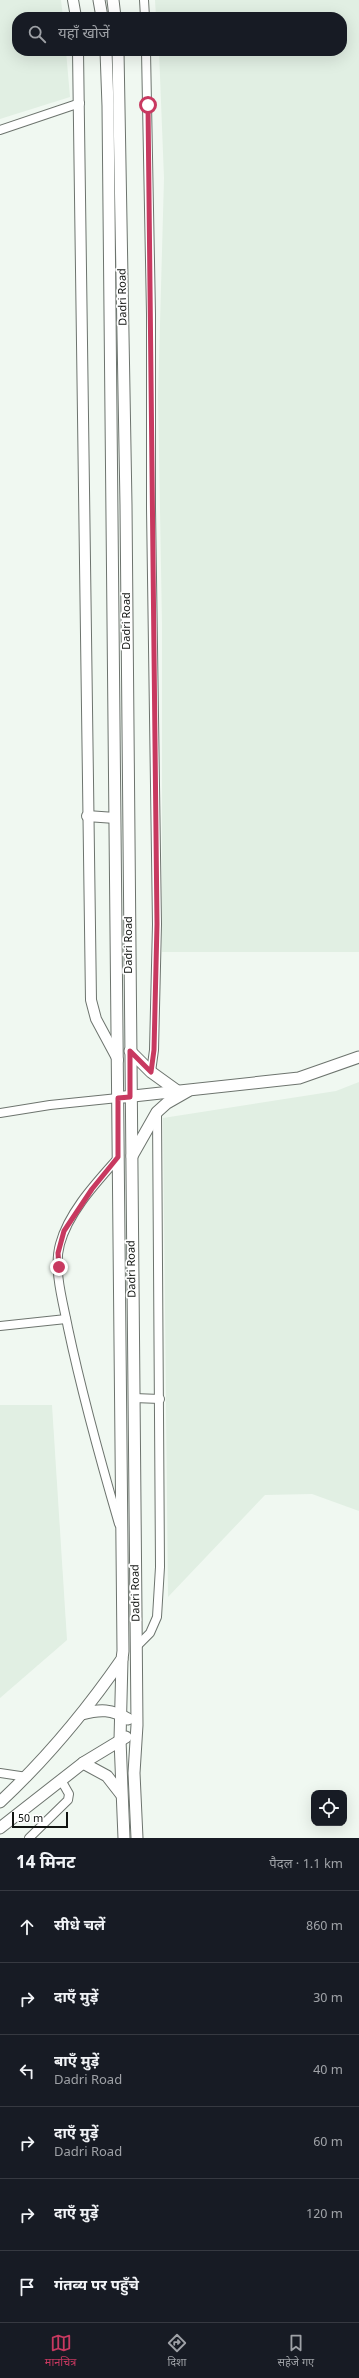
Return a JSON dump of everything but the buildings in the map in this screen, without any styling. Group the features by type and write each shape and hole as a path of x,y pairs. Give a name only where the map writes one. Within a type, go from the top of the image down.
{"main road":[{"path":"100,0 101,12"},
{"path":"113,0 114,12"},
{"name":"Dadri Road","path":"106,56 118,1060 123,1655 120,1740 121,1794 124,1838"},
{"name":"Dadri Road","path":"118,56 126,505 130,1097 140,1398 136,1647 135,1814 137,1838"},
{"path":"130,1051 151,1072 176,1090"},
{"path":"118,1098 176,1090 189,1090 298,1078 359,1057"},
{"path":"131,1157 157,1112 167,1103 189,1090"},
{"path":"0,1802 26,1777 82,1714 123,1655"},
{"path":"0,1828 83,1763 136,1729 122,1715 105,1710 82,1714"},
{"path":"83,1763 107,1776 121,1794"}],"street":[{"path":"73,0 75,12"},
{"path":"144,0 145,12"},
{"path":"78,56 80,103 87,816 91,1000 96,1019 118,1060"},
{"path":"146,56 151,314 151,508 157,924 154,1050 151,1072"},
{"path":"0,130 80,103"},
{"path":"87,816 115,818"},
{"path":"0,1113 50,1105 118,1098"},
{"path":"136,1647 150,1633 157,1617 160,1567 157,1112"},
{"path":"118,1157 92,1189 64,1231 58,1253 62,1296 66,1319 90,1427 122,1535"},
{"path":"0,1326 66,1319"},
{"path":"140,1398 160,1399"},
{"path":"0,1773 26,1777"},
{"path":"28,1838 68,1800 69,1794 60,1780"}],"shaded area":[{"path":"0,0 61,0 62,12 12,12 12,56 66,56 70,97 0,119"},
{"path":"155,0 359,0 359,952 162,952 162,624 158,397 164,178 159,56 347,56 347,12 156,12"},
{"path":"359,1082 359,1511 312,1494 265,1495 168,1597 163,1118 336,1091"},
{"path":"0,1405 52,1405 67,1640 0,1698"}],"route":[{"path":"59,1267 58,1253 64,1231 92,1189 118,1157 118,1098 130,1097 130,1051 138,1061 151,1072 154,1050 157,924 151,518 151,314 148,105"}]}
